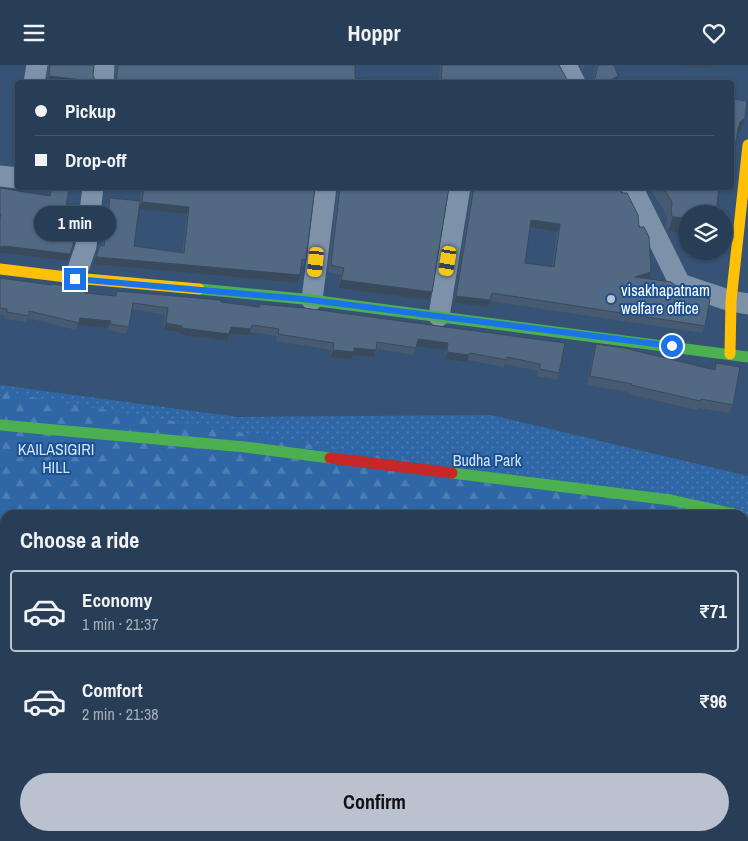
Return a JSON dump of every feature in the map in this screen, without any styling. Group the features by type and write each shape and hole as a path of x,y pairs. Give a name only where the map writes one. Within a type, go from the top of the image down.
{"street":[{"path":"34,80 37,65"},
{"path":"102,80 104,65"},
{"path":"566,65 574,80"},
{"path":"730,354 739,302 748,145"},
{"path":"0,176 15,178"},
{"path":"75,279 86,246 93,190"},
{"path":"312,300 326,190"},
{"path":"439,316 460,190"},
{"path":"633,190 680,284 739,302"},
{"path":"0,269 75,279 312,300 748,357"},
{"path":"0,425 255,448 671,499 718,510"}],"green space":[{"name":"Budha Park","path":"0,385 238,417 491,415 748,476 748,510 684,510 0,453"},
{"name":"KAILASIGIRI HILL","path":"0,392 702,510 0,510"}],"building":[{"path":"50,65 94,65 93,75 95,80 76,80 49,76"},
{"path":"118,65 355,65 355,78 364,80 116,80"},
{"path":"442,65 559,65 567,80 441,80"},
{"path":"598,65 614,65 618,76 610,80 595,80"},
{"path":"734,99 747,101 745,118 740,122 736,142 734,142"},
{"path":"0,188 50,196 51,190 69,190 61,240 74,242 70,254 0,247"},
{"path":"144,190 315,190 306,260 302,259 300,275 96,257 100,245 104,246 110,198 140,201 134,246 184,253 189,207 142,202"},
{"path":"340,190 449,190 432,292 341,280 344,268 331,265"},
{"path":"474,190 620,190 621,193 627,193 638,215 639,227 644,227 649,237 651,272 635,277 671,282 679,288 710,299 705,326 492,293 490,300 456,296","holes":["531,220 560,224 554,267 525,263"]},
{"path":"665,190 719,190 717,205 678,205 678,217 673,217 671,214 672,202"},
{"path":"0,278 86,289 85,293 116,296 117,291 221,300 221,302 259,307 260,304 304,308 565,343 559,373 540,369 540,364 507,357 507,360 470,353 469,355 447,352 448,343 418,339 416,348 377,342 376,350 354,348 354,352 333,350 334,343 278,334 279,329 252,325 251,329 231,327 229,334 182,328 182,326 166,323 168,308 133,303 129,327 110,324 111,321 80,318 79,323 29,311 29,316 7,312 7,309 0,308"},
{"path":"596,344 624,348 715,370 716,363 740,367 733,405 701,399 700,401 632,384 590,376"}],"traffic: fast":[{"path":"199,289 303,299 748,357"},
{"path":"0,425 245,447 330,458"},
{"path":"452,473 671,500 716,510"}],"traffic: slow":[{"path":"730,354 731,301 748,145"},
{"path":"0,269 199,289"}],"traffic: jam":[{"path":"330,458 452,473"}],"place":[{"name":"visakhapatnam welfare office","path":"611,299"}],"route":[{"path":"75,279 303,299 672,346"}]}
